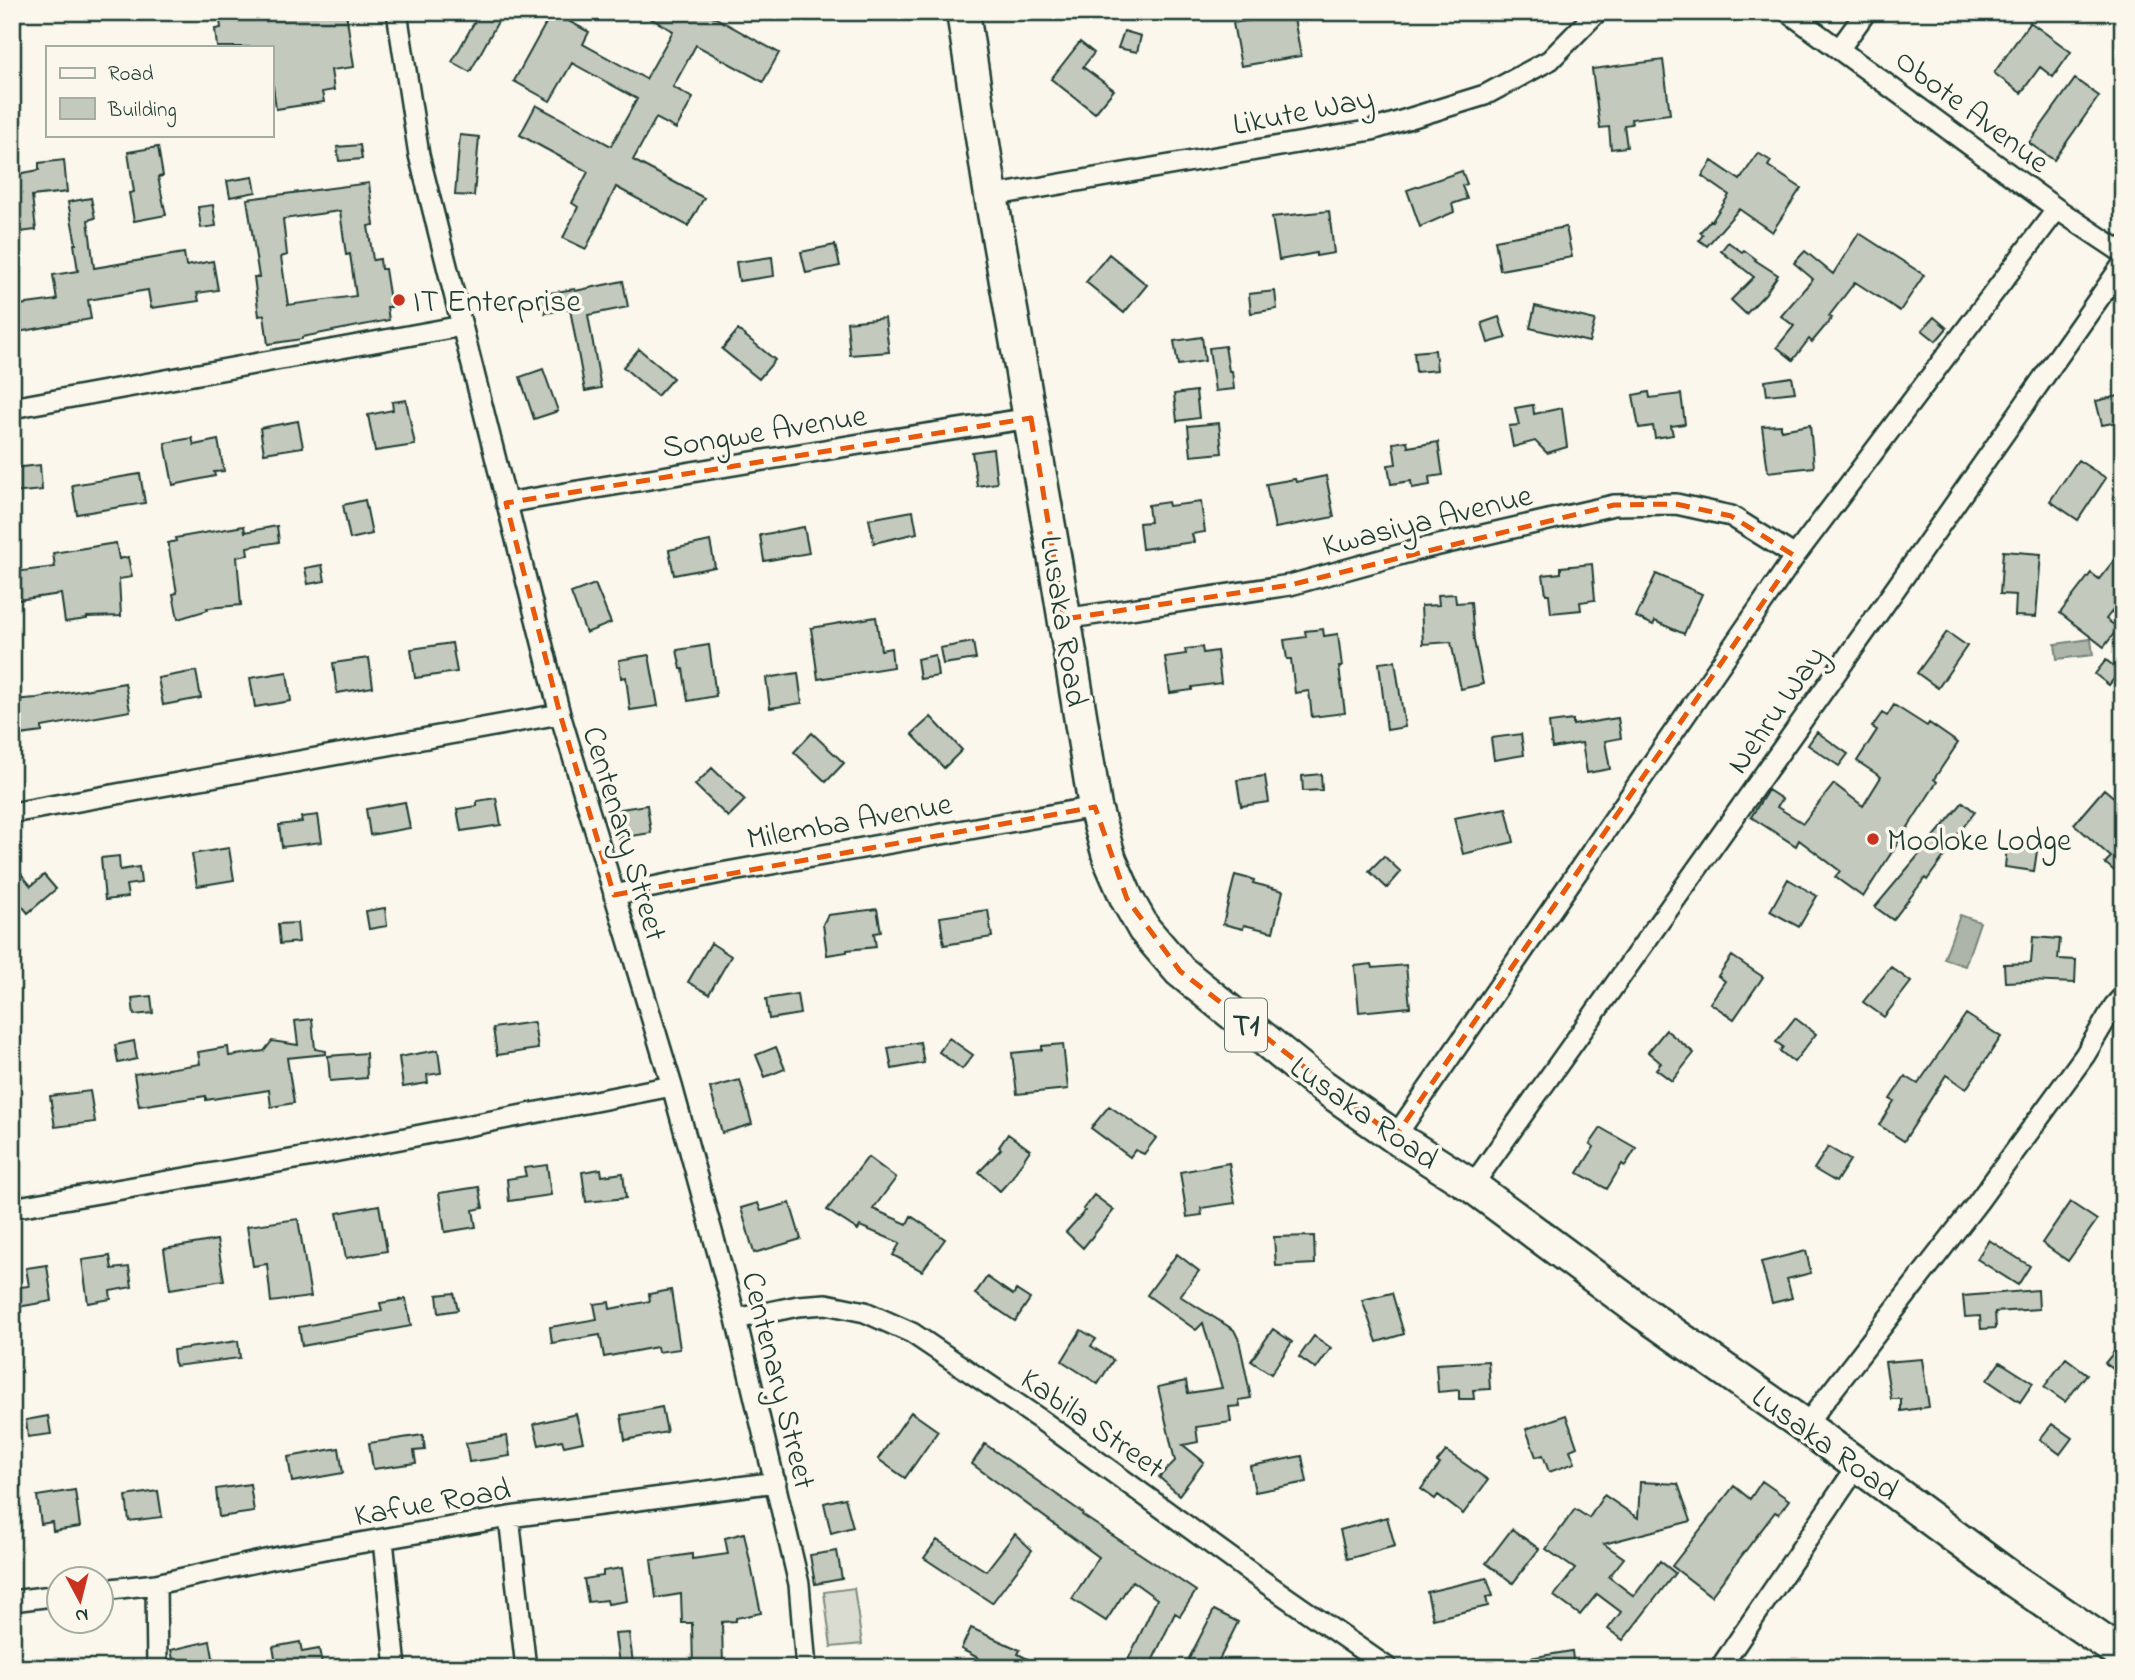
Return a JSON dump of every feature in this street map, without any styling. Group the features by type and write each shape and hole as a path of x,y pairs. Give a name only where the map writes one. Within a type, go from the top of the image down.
{"highway":[{"name":"Lusaka Road","path":"963,12 991,196 1031,418 1095,807 1110,860 1144,929 1180,971 1317,1082 1472,1186 2012,1579 2123,1655"}],"street":[{"name":"Centenary Street","path":"397,12 419,156 560,714 672,1086 736,1319 799,1584 806,1668"},
{"name":"Likute Way","path":"991,196 1372,130 1485,95 1550,60 1597,12"},
{"name":"Obote Avenue","path":"1788,12 2057,209 2123,253"},
{"path":"1839,48 1866,12"},
{"path":"1395,1136 1795,556 2057,209"},
{"name":"Nehru Way","path":"1472,1186 2123,264"},
{"path":"12,408 462,326"},
{"name":"Songwe Avenue","path":"506,503 860,443 1031,418"},
{"name":"Kwasiya Avenue","path":"1064,619 1290,584 1417,550 1614,505 1676,504 1731,516 1795,556"},
{"path":"12,813 560,714"},
{"name":"Milemba Avenue","path":"614,895 720,873 1095,807"},
{"path":"1805,1426 1978,1202 2085,1055 2114,1006 2123,996"},
{"path":"12,1208 327,1153 672,1086"},
{"name":"Kabila Street","path":"736,1319 798,1306 826,1304 865,1312 912,1333 1041,1420 1250,1572 1388,1668"},
{"path":"1720,1668 1858,1465"},
{"name":"Kafue Road","path":"116,1588 156,1584 279,1557 509,1517 776,1482"},
{"path":"509,1517 526,1668"},
{"path":"383,1540 396,1668"},
{"path":"156,1584 157,1668"},
{"path":"12,1601 46,1597"}],"highlighted area":[{"path":"1031,418 1064,619 1290,585 1614,505 1676,504 1731,516 1795,556 1395,1137 1180,971 1127,899 1095,807 614,895 560,714 506,503"}],"shaded area":[{"path":"2091,639 2093,655 2057,659 2055,644"},
{"path":"1960,915 1980,922 1965,966 1944,959"},
{"path":"854,1588 862,1644 831,1647 824,1592"}],"building":[{"path":"219,12 346,12 354,67 331,70 334,90 322,92 324,102 276,109 273,46 217,46 215,29 221,28"},
{"path":"480,12 489,12 500,18 470,72 452,62"},
{"path":"552,12 589,32 583,44 646,79 673,31 639,12 705,12 779,53 763,82 696,45 673,87 693,98 676,129 656,118 633,160 704,198 688,226 616,187 586,249 563,238 578,207 572,203 588,172 520,135 536,105 611,146 637,99 572,63 550,101 514,81"},
{"path":"1293,13 1301,56 1241,66 1233,23"},
{"path":"2030,22 2071,52 2053,77 2040,67 2021,93 1994,73"},
{"path":"1124,31 1141,36 1137,52 1118,48"},
{"path":"1080,42 1094,53 1083,67 1114,90 1095,113 1051,79"},
{"path":"1663,60 1670,114 1631,119 1632,124 1624,125 1627,147 1611,149 1609,127 1600,128 1592,69"},
{"path":"2075,79 2099,96 2054,160 2029,143"},
{"path":"460,135 479,137 474,196 455,195"},
{"path":"360,145 362,159 339,161 337,147"},
{"path":"158,147 163,176 158,177 166,215 134,221 129,193 134,192 128,152"},
{"path":"1758,153 1771,161 1768,166 1801,188 1772,232 1739,209 1707,246 1699,240 1703,235 1700,232 1712,221 1729,195 1702,176 1712,161 1740,180"},
{"path":"64,160 67,192 32,196 36,230 12,233 12,175 39,170 39,163"},
{"path":"1462,171 1467,184 1462,186 1467,199 1452,204 1454,212 1420,227 1407,190"},
{"path":"253,177 256,192 230,197 227,181"},
{"path":"369,183 374,225 368,226 373,260 380,259 381,269 385,269 391,307 387,307 389,320 268,344 264,315 259,316 254,277 259,277 247,199","holes":["340,211 346,255 350,254 356,296 288,305 281,257 287,255 283,219"]},
{"path":"91,198 95,218 88,220 94,268 184,253 186,266 213,261 218,290 197,293 199,301 151,308 148,290 88,300 91,319 12,333 12,306 57,300 53,275 78,271 68,202"},
{"path":"213,205 216,226 201,228 198,207"},
{"path":"1329,211 1334,253 1316,256 1316,253 1279,260 1272,217"},
{"path":"1566,227 1572,257 1500,270 1495,240"},
{"path":"1859,233 1924,275 1900,311 1855,282 1829,316 1832,318 1812,342 1809,339 1793,360 1777,347 1794,326 1781,316 1813,279 1794,263 1805,251 1833,274"},
{"path":"1728,242 1742,252 1744,250 1778,275 1746,314 1731,300 1754,277 1721,251"},
{"path":"835,245 840,266 806,273 801,252"},
{"path":"1109,254 1147,285 1124,313 1086,282"},
{"path":"772,257 774,276 739,281 736,262"},
{"path":"623,281 628,307 588,315 601,388 585,391 570,309 545,313 543,294 575,291"},
{"path":"1275,291 1277,309 1251,313 1249,294"},
{"path":"1535,306 1595,320 1589,342 1530,328"},
{"path":"1499,317 1506,338 1488,343 1482,323"},
{"path":"1934,317 1947,328 1936,341 1922,330"},
{"path":"885,318 889,352 850,355 847,322"},
{"path":"738,330 775,360 759,379 722,349"},
{"path":"1202,337 1205,361 1178,365 1174,341"},
{"path":"1225,346 1234,389 1215,391 1209,348"},
{"path":"639,349 673,378 657,396 623,367"},
{"path":"1435,350 1437,370 1416,372 1414,352"},
{"path":"543,369 558,411 534,419 520,377"},
{"path":"1792,377 1795,392 1767,395 1765,381"},
{"path":"1196,391 1199,418 1177,421 1174,394"},
{"path":"1649,392 1650,398 1681,394 1685,424 1671,426 1673,435 1655,438 1653,426 1639,428 1633,395"},
{"path":"2123,395 2123,421 2102,425 2096,401"},
{"path":"406,400 415,445 375,451 368,415 393,410 392,402"},
{"path":"1533,405 1534,414 1562,408 1567,447 1547,453 1535,441 1513,447 1509,426 1519,425 1515,408"},
{"path":"298,421 303,447 264,453 260,428"},
{"path":"1219,423 1222,453 1191,456 1188,426"},
{"path":"1781,425 1781,430 1810,425 1814,467 1768,472 1762,426"},
{"path":"192,438 194,445 218,440 224,471 214,472 215,476 173,485 165,443"},
{"path":"1407,441 1408,447 1438,442 1443,475 1429,477 1430,485 1412,488 1411,481 1391,484 1388,465 1396,464 1393,443"},
{"path":"993,449 997,483 977,486 972,452"},
{"path":"2078,460 2106,478 2078,520 2050,501"},
{"path":"40,465 42,490 12,493 12,468"},
{"path":"140,474 145,503 77,514 72,485"},
{"path":"1326,476 1334,517 1275,528 1266,484"},
{"path":"365,500 372,534 350,539 343,505"},
{"path":"1168,502 1169,506 1201,502 1205,532 1192,534 1194,542 1142,549 1139,523 1150,522 1148,505"},
{"path":"913,511 917,533 874,543 869,519"},
{"path":"244,526 245,532 277,526 279,542 247,547 248,555 237,557 241,605 207,608 208,610 178,619 173,594 177,593 168,543 176,541 175,538"},
{"path":"804,527 809,553 764,561 760,535"},
{"path":"710,541 715,567 674,575 669,550"},
{"path":"116,543 119,559 128,557 132,577 119,579 121,616 87,617 65,622 61,594 17,600 14,572 55,567 53,553"},
{"path":"2123,549 2123,597 2106,619 2118,628 2104,647 2060,613 2091,573 2099,579"},
{"path":"2003,551 2041,554 2036,617 2015,616 2016,595 2000,594"},
{"path":"1592,564 1595,600 1580,602 1581,610 1551,613 1543,575 1561,573 1561,567"},
{"path":"322,565 325,581 308,584 305,568"},
{"path":"1656,574 1702,594 1684,634 1655,621 1653,625 1636,617"},
{"path":"595,584 611,623 586,633 571,593"},
{"path":"1455,594 1456,603 1471,602 1474,641 1483,684 1461,689 1451,642 1423,644 1421,606 1439,605 1438,595"},
{"path":"876,617 881,650 891,648 893,667 818,679 811,628"},
{"path":"1323,629 1324,636 1338,634 1345,713 1312,717 1309,691 1295,693 1291,659 1287,659 1284,640 1306,637 1305,631"},
{"path":"1947,632 1967,646 1938,688 1917,673"},
{"path":"973,642 976,659 943,664 940,648"},
{"path":"452,643 457,672 415,678 411,649"},
{"path":"709,645 716,696 688,701 677,650"},
{"path":"1202,647 1203,653 1217,651 1221,683 1170,693 1165,657 1186,654 1185,649"},
{"path":"649,655 658,706 630,710 626,677 621,678 619,660"},
{"path":"935,655 938,676 920,679 917,659"},
{"path":"369,658 373,687 337,693 333,663"},
{"path":"2106,660 2120,671 2109,685 2095,674"},
{"path":"1395,661 1405,727 1387,730 1379,663"},
{"path":"196,671 201,698 163,705 158,678"},
{"path":"287,672 291,701 255,707 250,678"},
{"path":"798,673 802,703 770,708 766,678"},
{"path":"125,683 130,711 42,727 42,732 12,736 12,700"},
{"path":"1894,705 1927,726 1929,723 1958,743 1934,779 1937,782 1863,897 1835,877 1840,871 1799,840 1796,846 1751,817 1768,790 1782,799 1777,807 1803,823 1834,784 1863,806 1881,777 1857,761 1877,730 1872,727 1882,713 1887,716"},
{"path":"931,717 962,750 944,768 912,734"},
{"path":"1618,718 1621,738 1605,741 1610,769 1587,773 1582,743 1552,748 1549,723 1573,720 1573,725"},
{"path":"1817,732 1848,754 1839,766 1808,745"},
{"path":"812,733 844,763 826,782 794,752"},
{"path":"1521,734 1524,755 1494,760 1491,738"},
{"path":"712,768 745,800 728,817 695,785"},
{"path":"1321,774 1322,790 1303,791 1302,776"},
{"path":"1265,776 1269,802 1241,806 1237,780"},
{"path":"2104,789 2123,805 2123,878 2105,863 2111,857 2074,824"},
{"path":"496,798 501,825 461,831 457,809 477,806 477,801"},
{"path":"405,802 410,828 370,835 366,809"},
{"path":"1963,802 1975,812 1943,853 1945,855 1927,880 1925,878 1893,920 1875,907"},
{"path":"647,805 651,833 618,838 614,810"},
{"path":"1506,808 1514,842 1463,854 1454,818"},
{"path":"318,815 322,842 282,847 279,825 302,822 301,817"},
{"path":"2007,847 2037,851 2034,871 2005,867"},
{"path":"229,848 234,880 197,886 192,854"},
{"path":"119,856 120,870 139,867 141,883 126,885 128,897 105,900 101,858"},
{"path":"1384,856 1401,872 1387,888 1369,871"},
{"path":"12,863 31,886 44,875 56,889 28,913 12,894"},
{"path":"1235,875 1283,891 1273,932 1244,925 1243,929 1223,924"},
{"path":"1788,879 1817,896 1799,927 1770,911"},
{"path":"385,908 387,926 369,929 366,911"},
{"path":"877,909 881,932 874,933 876,947 827,955 823,924 828,915"},
{"path":"988,910 992,937 944,945 940,917"},
{"path":"297,923 299,942 280,944 278,924"},
{"path":"2033,937 2060,939 2058,959 2076,960 2075,983 2005,982 2004,964 2031,963"},
{"path":"711,943 731,956 709,994 688,982"},
{"path":"1732,956 1763,977 1734,1019 1710,1003 1725,981 1718,976"},
{"path":"1372,964 1373,968 1406,965 1410,1007 1359,1012 1355,966"},
{"path":"1891,967 1911,982 1884,1017 1863,1002"},
{"path":"797,994 800,1014 769,1019 766,999"},
{"path":"151,996 153,1013 134,1015 132,998"},
{"path":"1966,1014 2001,1037 1966,1089 1946,1075 1904,1141 1879,1125 1894,1101 1890,1099 1905,1076 1918,1084"},
{"path":"1795,1018 1816,1034 1794,1062 1780,1051 1783,1047 1776,1042"},
{"path":"312,1019 315,1049 326,1051 326,1054 287,1058 294,1103 271,1107 269,1090 206,1100 206,1096 139,1106 134,1074 200,1064 198,1052 228,1047 229,1056 264,1051 272,1041 298,1045 295,1021"},
{"path":"534,1022 538,1049 497,1055 493,1028"},
{"path":"1666,1030 1694,1053 1672,1081 1656,1069 1661,1063 1648,1052"},
{"path":"949,1038 973,1055 962,1069 939,1052"},
{"path":"134,1041 137,1059 118,1063 115,1045"},
{"path":"920,1042 924,1063 892,1069 888,1048"},
{"path":"1063,1044 1068,1089 1017,1094 1012,1053 1042,1050 1042,1046"},
{"path":"776,1047 785,1069 765,1077 756,1055"},
{"path":"438,1050 441,1073 427,1075 428,1083 403,1087 399,1057"},
{"path":"366,1053 367,1078 330,1081 328,1056"},
{"path":"740,1080 752,1124 722,1133 710,1088"},
{"path":"90,1091 95,1122 55,1127 50,1096"},
{"path":"1109,1106 1156,1138 1144,1154 1135,1150 1130,1157 1091,1128"},
{"path":"1601,1128 1636,1148 1625,1166 1622,1164 1607,1189 1578,1173 1594,1147 1590,1144"},
{"path":"1008,1134 1030,1150 1000,1191 979,1172 1001,1149 999,1147"},
{"path":"1828,1147 1850,1160 1836,1182 1814,1169"},
{"path":"868,1157 896,1178 873,1209 907,1224 911,1216 945,1239 922,1271 893,1255 900,1243 860,1226 858,1230 827,1210"},
{"path":"1229,1163 1235,1203 1201,1208 1202,1215 1187,1217 1180,1172"},
{"path":"547,1165 551,1195 509,1201 507,1179 526,1176 524,1168"},
{"path":"601,1169 602,1176 623,1173 626,1198 586,1202 582,1172"},
{"path":"479,1187 483,1208 473,1210 476,1227 445,1232 439,1193"},
{"path":"1094,1195 1114,1210 1083,1248 1066,1232 1085,1211 1083,1209"},
{"path":"2070,1202 2097,1220 2068,1261 2042,1243"},
{"path":"758,1203 761,1211 790,1203 801,1239 754,1253 741,1208"},
{"path":"379,1205 387,1251 346,1258 337,1213"},
{"path":"298,1219 311,1297 271,1302 267,1264 253,1266 247,1226"},
{"path":"1314,1236 1315,1264 1276,1266 1274,1237"},
{"path":"217,1240 224,1280 170,1289 164,1249"},
{"path":"1989,1240 2030,1266 2018,1285 1977,1259"},
{"path":"1806,1251 1811,1273 1787,1279 1792,1298 1772,1303 1761,1262"},
{"path":"1177,1254 1199,1271 1180,1296 1234,1330 1239,1340 1251,1398 1239,1400 1240,1406 1229,1407 1231,1422 1196,1427 1198,1442 1183,1445 1204,1462 1179,1495 1159,1477 1175,1461 1158,1387 1186,1381 1188,1393 1222,1388 1203,1323 1196,1330 1147,1295"},
{"path":"110,1256 112,1269 129,1267 132,1287 110,1291 111,1299 88,1303 82,1260"},
{"path":"47,1265 52,1301 12,1308 12,1288 29,1286 26,1268"},
{"path":"987,1277 1013,1295 1016,1290 1030,1299 1015,1321 975,1294"},
{"path":"671,1290 680,1349 658,1352 657,1347 604,1357 600,1335 552,1343 550,1327 597,1319 594,1304 609,1302 610,1309 650,1301 649,1294"},
{"path":"2038,1290 2039,1309 1995,1312 1996,1328 1981,1329 1980,1316 1965,1317 1963,1296"},
{"path":"454,1293 458,1310 439,1313 437,1295"},
{"path":"1392,1293 1404,1334 1377,1342 1362,1300"},
{"path":"406,1299 411,1326 302,1346 299,1327 382,1311 380,1303"},
{"path":"1273,1329 1292,1342 1271,1374 1251,1361"},
{"path":"1081,1330 1096,1339 1091,1346 1113,1360 1098,1384 1062,1361"},
{"path":"1314,1336 1331,1348 1316,1369 1299,1357"},
{"path":"238,1341 240,1358 175,1366 173,1350"},
{"path":"2123,1341 2123,1376 2105,1363"},
{"path":"2066,1358 2087,1374 2065,1402 2044,1387"},
{"path":"1922,1359 1929,1407 1901,1411 1901,1399 1891,1399 1885,1362"},
{"path":"1488,1361 1490,1389 1473,1390 1474,1399 1459,1399 1459,1390 1438,1392 1436,1364"},
{"path":"2000,1362 2033,1383 2020,1402 1987,1380"},
{"path":"662,1407 667,1432 625,1440 621,1415"},
{"path":"911,1412 938,1431 905,1478 878,1459"},
{"path":"576,1414 583,1442 564,1446 562,1440 539,1445 534,1424"},
{"path":"1566,1415 1577,1447 1570,1450 1575,1463 1549,1472 1543,1455 1536,1457 1526,1429"},
{"path":"48,1416 51,1434 28,1437 26,1420"},
{"path":"2052,1424 2072,1438 2060,1454 2040,1439"},
{"path":"423,1435 425,1450 414,1451 416,1463 373,1469 369,1443"},
{"path":"507,1436 510,1456 469,1462 466,1443"},
{"path":"985,1444 1083,1513 1082,1515 1196,1591 1180,1616 1175,1613 1149,1668 1124,1668 1157,1599 1132,1581 1106,1621 1072,1599 1099,1557 972,1464"},
{"path":"339,1448 343,1473 292,1482 288,1457"},
{"path":"1446,1451 1488,1480 1463,1514 1438,1495 1435,1499 1421,1489 1440,1464 1437,1462"},
{"path":"1302,1456 1307,1482 1255,1492 1250,1466"},
{"path":"1762,1481 1789,1500 1779,1514 1775,1512 1711,1596 1672,1566 1734,1486 1750,1499"},
{"path":"1640,1482 1678,1484 1691,1521 1604,1544 1624,1558 1609,1577 1634,1596 1660,1561 1675,1573 1623,1640 1608,1629 1621,1612 1597,1594 1580,1615 1554,1596 1575,1569 1546,1549 1575,1509 1589,1518 1604,1495 1638,1518"},
{"path":"250,1484 254,1512 219,1517 216,1489"},
{"path":"75,1490 80,1527 53,1531 52,1522 41,1524 37,1496"},
{"path":"158,1491 162,1517 129,1521 126,1496"},
{"path":"845,1498 853,1527 831,1533 824,1503"},
{"path":"1387,1517 1395,1546 1347,1559 1340,1530"},
{"path":"1512,1529 1539,1549 1513,1583 1486,1563"},
{"path":"744,1533 761,1613 736,1618 736,1621 722,1622 723,1668 693,1668 692,1623 682,1623 681,1594 656,1598 651,1560 692,1554 692,1559 728,1554 725,1538"},
{"path":"1015,1534 1032,1550 992,1603 924,1558 937,1540 986,1571"},
{"path":"837,1551 842,1579 815,1584 810,1555"},
{"path":"622,1568 627,1601 608,1604 607,1600 588,1602 584,1579 603,1576 603,1571"},
{"path":"1487,1578 1493,1596 1486,1597 1488,1606 1433,1619 1427,1592"},
{"path":"1214,1610 1238,1622 1215,1668 1184,1668"},
{"path":"971,1628 1020,1650 1018,1654 1045,1668 997,1668 961,1649"},
{"path":"629,1633 633,1663 619,1664 615,1634"},
{"path":"210,1641 215,1668 175,1668 171,1650"},
{"path":"300,1642 302,1652 319,1649 322,1664 316,1665 317,1668 277,1668 273,1647"},
{"path":"1572,1651 1574,1668 1524,1668 1523,1659"}],"place":[{"name":"IT Enterprise","path":"399,300"},
{"name":"Mooloke Lodge","path":"1873,839"}]}
